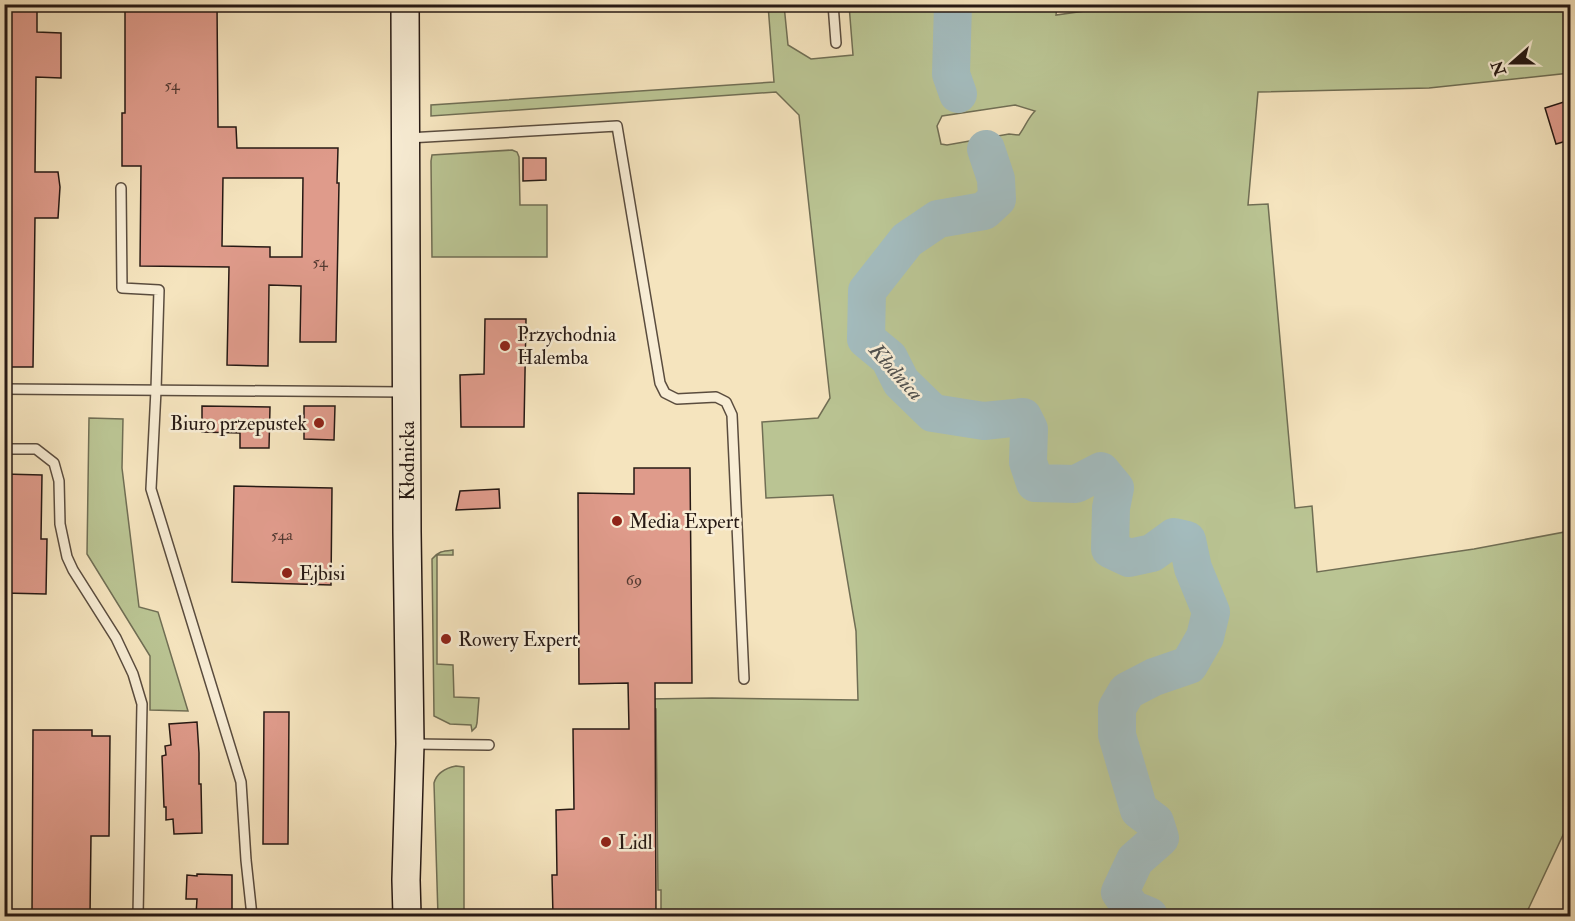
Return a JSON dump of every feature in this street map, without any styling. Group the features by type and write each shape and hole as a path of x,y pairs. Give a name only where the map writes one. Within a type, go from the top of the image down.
{"street":[{"name":"Kłodnicka","path":"405,4 410,744 406,916"}],"lane":[{"path":"833,4 836,43"},
{"path":"405,138 617,126 660,383 665,393 677,399 716,397 726,402 732,415 744,679"},
{"path":"121,188 122,288 159,290 151,489 241,782 252,916"},
{"path":"4,389 407,392"},
{"path":"4,449 36,449 54,463 59,481 60,524 67,557 116,638 133,674 142,704 138,916"},
{"path":"410,744 489,745"}],"green space":[{"path":"1134,4 1570,5 1570,73 1429,88 1258,92 1248,205 1268,204 1295,508 1312,506 1317,572 1474,549 1570,531 1570,820 1525,916 661,916 661,890 658,890 656,709 647,708 646,699 858,700 856,631 833,495 766,498 762,422 818,418 830,398 799,115 776,92 431,116 431,105 774,82 768,5 784,5 788,45 811,59 853,55 849,5 1057,5 1056,15","holes":["1015,105 1035,111 1019,135 1009,134 947,145 941,144 937,126 942,116"]},
{"path":"512,150 517,152 519,157 520,205 547,205 547,257 432,257 432,155"},
{"path":"89,418 123,419 122,468 139,607 158,612 188,711 150,710 150,656 87,554"},
{"path":"453,550 453,555 437,555 437,664 453,665 454,697 479,698 477,723 472,731 471,725 450,724 434,716 432,559 437,554 441,552"},
{"path":"456,766 464,767 464,916 438,916 434,783 442,771"}],"building":[{"path":"4,4 37,4 37,32 61,33 61,78 36,77 35,172 58,172 60,187 58,218 35,218 33,367 4,367"},
{"path":"125,4 217,4 218,127 236,127 237,148 338,148 336,342 300,342 301,286 269,285 268,366 227,365 229,267 140,266 141,166 122,166 122,113 125,113","holes":["223,178 303,178 302,257 270,257 270,247 222,246"]},
{"path":"1570,100 1570,140 1556,144 1545,108"},
{"path":"523,158 546,158 546,180 523,181"},
{"name":"Przychodnia Halemba","path":"485,319 526,319 524,427 461,427 460,375 484,374"},
{"path":"202,406 270,407 269,448 240,448 240,433 202,432"},
{"name":"Biuro przepustek","path":"304,406 335,406 334,440 304,439"},
{"path":"634,468 690,468 692,683 655,683 656,916 553,916 552,875 557,875 556,810 574,809 573,729 629,729 628,683 579,684 578,493 634,494"},
{"path":"4,474 42,475 41,539 47,539 46,594 4,593"},
{"name":"Ejbisi","path":"234,486 332,488 331,585 232,582"},
{"path":"499,489 500,508 456,510 460,491"},
{"path":"264,712 289,712 288,844 263,844"},
{"path":"197,722 202,833 174,834 173,819 166,820 166,807 164,807 162,756 166,755 165,746 171,745 169,724"},
{"path":"33,730 92,730 92,736 110,736 109,836 91,836 90,916 32,916"},
{"path":"197,874 232,875 232,915 196,915 197,899 186,899 187,875 197,876"}],"waterway":[{"name":"Kłodnica","path":"953,4 951,74 958,94"},
{"name":"Kłodnica","path":"986,149 996,179 997,199 984,211 938,219 907,240 867,291 866,339 889,358 901,382 933,413 984,421 1023,417 1029,429 1028,462 1035,483 1076,484 1101,471 1115,488 1111,508 1110,549 1129,558 1152,553 1174,537 1187,540 1193,568 1211,612 1205,637 1189,665 1154,677 1127,691 1117,708 1117,735 1139,810 1155,822 1160,838 1135,860 1120,892 1132,909 1149,916"}],"place":[{"name":"Przychodnia Halemba","path":"505,346"},
{"name":"Biuro przepustek","path":"319,423"},
{"name":"Media Expert","path":"617,521"},
{"name":"Ejbisi","path":"287,573"},
{"name":"Rowery Expert","path":"446,639"},
{"name":"Lidl","path":"606,842"}]}
